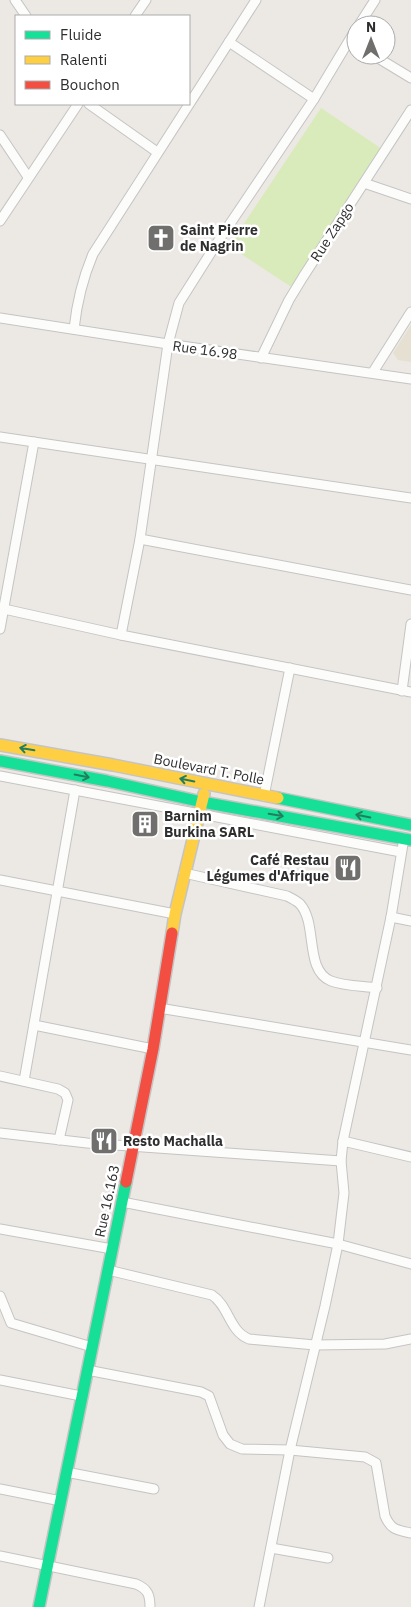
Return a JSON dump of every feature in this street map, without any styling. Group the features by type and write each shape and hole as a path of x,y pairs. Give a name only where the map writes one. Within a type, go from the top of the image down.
{"main road":[{"name":"Boulevard T. Polle","path":"0,744 411,825"},
{"path":"0,761 97,779 202,802 408,839"},
{"name":"Rue 16.163","path":"39,1607 153,1050 175,914 206,784"}],"street":[{"path":"15,0 25,15"},
{"path":"136,15 146,0"},
{"path":"190,102 256,0"},
{"path":"365,15 375,0"},
{"path":"229,42 314,99"},
{"path":"121,636 140,539 168,344 176,310 182,297 346,51"},
{"path":"390,65 411,78"},
{"path":"0,221 77,105"},
{"path":"90,105 157,152"},
{"path":"74,329 77,300 83,277 93,254 188,105"},
{"name":"Rue Zapgo","path":"261,358 288,300 411,110"},
{"path":"0,135 28,177"},
{"path":"364,183 411,199"},
{"path":"373,372 411,312"},
{"name":"Rue 16.98","path":"0,318 411,379"},
{"path":"0,437 411,498"},
{"path":"0,629 34,442"},
{"path":"140,539 411,590"},
{"path":"4,609 121,636 406,692 411,624"},
{"path":"264,796 290,668"},
{"path":"0,776 401,852"},
{"path":"24,1081 75,790"},
{"path":"260,1607 290,1450 338,1244 344,1194 341,1161 343,1141 377,988 391,918 401,852 408,839"},
{"path":"184,873 287,896 300,904 306,914 316,966 322,975 330,981 377,988"},
{"path":"0,880 175,914"},
{"path":"391,918 411,921"},
{"path":"159,1008 411,1050"},
{"path":"34,1025 153,1050"},
{"path":"0,1076 58,1089 64,1093 68,1100 59,1140"},
{"path":"0,1133 59,1140 341,1161"},
{"path":"343,1141 411,1157"},
{"path":"122,1202 338,1244 411,1264"},
{"path":"0,1229 112,1249"},
{"path":"108,1270 212,1295 219,1302 236,1330 249,1339 314,1345 385,1344 411,1339"},
{"path":"0,1296 11,1323 92,1347"},
{"path":"88,1370 201,1392 210,1396 224,1435 230,1444 242,1449 290,1450 365,1457 372,1460 376,1463 388,1524 395,1530 411,1533"},
{"path":"0,1380 81,1396"},
{"path":"66,1472 154,1489"},
{"path":"0,1489 60,1501"},
{"path":"271,1548 328,1558"},
{"path":"0,1556 136,1584 147,1590 150,1597 150,1607"}],"shaded area":[{"path":"411,325 411,362 398,360 393,353"}],"green space":[{"path":"321,108 385,151 293,288 229,246"}],"traffic: fast":[{"path":"0,761 107,781 202,802 411,840"},
{"path":"278,798 411,825"},
{"path":"39,1607 126,1182"}],"traffic: slow":[{"path":"0,745 113,765 278,798"},
{"path":"172,933 204,794"}],"traffic: jam":[{"path":"126,1182 153,1049 172,933"}],"place":[{"name":"Saint Pierre de Nagrin","path":"161,238"},
{"name":"Barnim Burkina SARL","path":"145,824"},
{"name":"Café Restau Légumes d'Afrique","path":"348,868"},
{"name":"Resto Machalla","path":"104,1141"}]}
